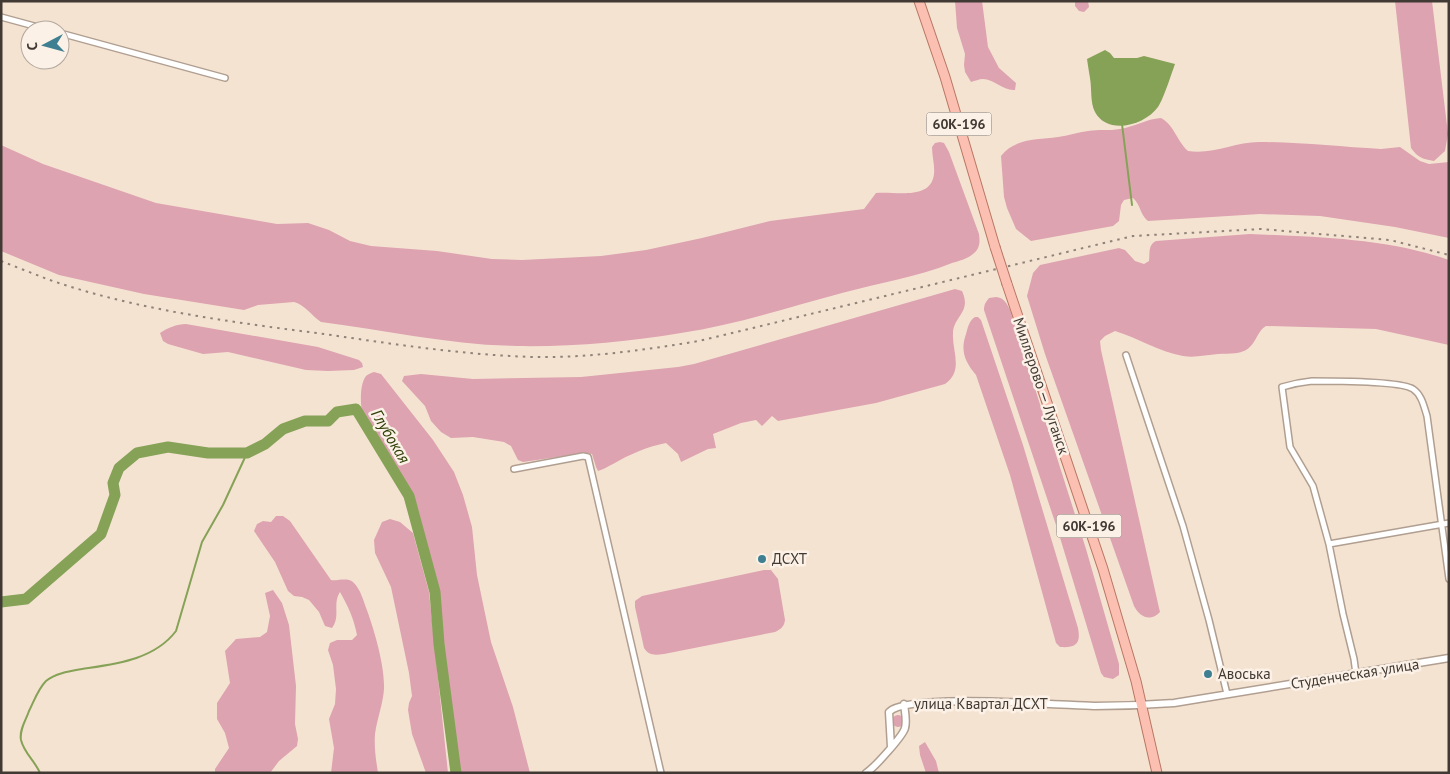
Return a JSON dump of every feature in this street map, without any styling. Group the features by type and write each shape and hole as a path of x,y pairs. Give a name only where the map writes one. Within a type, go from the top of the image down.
{"main road":[{"name":"Миллерово — Луганск","path":"919,1 945,77 1007,284 1104,570 1143,706 1157,773"}],"street":[{"path":"1,17 20,22"},
{"path":"70,36 225,78"},
{"path":"1126,355 1183,526 1209,620 1226,694"},
{"path":"1356,674 1342,614 1329,544 1313,486 1290,447 1282,387 1312,381 1402,384 1415,390 1423,402 1427,416 1449,579"},
{"path":"514,469 582,456 588,457 661,773"},
{"path":"1329,544 1449,523"},
{"name":"Студенческая улица","path":"1143,706 1174,703 1449,658"},
{"name":"улица Квартал ДСХТ","path":"866,773 878,763 905,728 904,704 953,701 1143,706"},
{"path":"890,747 889,712 893,708 904,704"}],"shaded area":[{"path":"955,1 982,1 988,47 999,68 1016,83 1015,90 1006,89 991,81 982,79 971,82 965,72 965,54 957,28"},
{"path":"1075,1 1088,1 1089,7 1084,12 1079,11 1075,6"},
{"path":"1395,1 1432,1 1448,134 1445,151 1434,161 1421,158 1411,148"},
{"path":"1105,50 1114,58 1137,58 1144,56 1175,64 1158,107 1136,123 1117,126 1108,124 1101,119 1093,108 1087,59"},
{"path":"1161,118 1173,129 1188,151 1215,150 1259,142 1381,149 1400,147 1420,161 1429,164 1449,162 1449,238 1395,227 1320,216 1260,214 1148,221 1133,198 1124,200 1121,205 1119,221 1113,226 1031,241 1016,229 1004,197 1001,156 1007,150 1027,141 1092,130 1120,129"},
{"path":"935,143 944,143 949,152 979,234 978,248 971,256 898,280 842,293 742,321 702,330 640,339 578,345 537,346 491,345 442,340 321,322 305,308 294,302 258,305 244,310 144,294 59,275 1,251 1,145 43,164 156,203 277,224 308,223 329,230 350,241 371,246 437,251 492,259 522,260 601,256 646,250 770,221 864,209 876,193 911,193 926,188 934,174 932,147"},
{"path":"1250,234 1375,243 1400,247 1449,260 1449,345 1376,329 1266,326 1251,346 1244,351 1192,357 1166,351 1115,331 1105,336 1100,341 1101,350 1160,612 1149,618 1145,617 1134,606 1045,354 1027,296 1033,273 1040,265 1119,248 1125,250 1135,261 1144,264 1149,261 1151,247 1156,241"},
{"path":"955,289 962,291 965,304 953,334 956,367 951,379 945,384 876,403 778,421 772,416 762,426 756,420 741,423 713,434 716,448 708,449 681,462 678,454 666,443 639,451 598,471 592,454 585,453 523,462 518,460 511,446 504,442 473,437 451,438 441,432 431,421 425,406 402,381 404,376 421,374 473,379 581,377 678,367"},
{"path":"989,298 1001,298 1010,310 1086,549 1119,664 1119,675 1113,679 1104,677 1101,673 1058,531 984,310"},
{"path":"975,317 981,320 1023,445 1078,628 1079,638 1074,646 1060,647 1056,643 1010,475 976,375 969,366 965,356 964,340 969,324"},
{"path":"186,324 318,347 359,360 363,367 354,370 306,370 228,352 203,354 163,341 160,333 166,329"},
{"path":"374,372 381,374 433,440 454,472 463,495 472,527 477,575 491,642 513,707 530,773 460,773 439,598 419,513 412,492 363,415 361,403 362,385 366,376"},
{"path":"276,516 283,516 290,521 331,580 345,579 353,582 362,596 376,640 384,680 375,734 378,773 331,773 334,748 329,719 335,704 336,689 333,665 328,650 330,643 337,640 352,640 357,635 346,602 340,592 337,601 335,624 332,628 325,626 319,612 309,600 294,596 288,591 275,562 254,531 257,524 263,521 271,522"},
{"path":"390,519 400,522 413,533 429,592 448,773 426,773 412,734 408,710 412,696 409,673 391,587 375,553 374,540 382,522"},
{"path":"771,570 778,579 785,620 779,630 664,654 655,655 646,651 635,607 635,601 642,596"},
{"path":"273,590 282,603 289,625 296,686 295,724 298,739 297,746 279,761 270,773 215,773 215,769 229,748 225,733 217,719 217,703 230,683 225,651 236,639 260,637 267,632 270,616 265,593"},
{"path":"896,715 900,715 904,721 900,727 896,727 892,723 892,719"},
{"path":"925,742 936,761 939,773 926,773 919,746"}],"waterway":[{"path":"1122,124 1132,205"},
{"name":"Глубокая","path":"1,602 26,599 101,534 115,495 113,483 119,468 137,453 168,447 208,453 247,453 265,444 283,429 305,421 328,421 337,412 356,409 409,496 435,592 439,644 456,773"},
{"path":"40,773 25,749 21,740 21,733 34,699 41,688 46,681 59,674 133,659 145,654 167,641 176,631 202,542 223,505 247,453"}],"railway":[{"path":"1,261 81,290 184,314 428,348 507,356 555,357 616,353 699,341 1133,236 1261,229 1390,240 1449,255"}],"place":[{"name":"ДСХТ","path":"762,559"},
{"name":"Авоська","path":"1208,674"}]}
